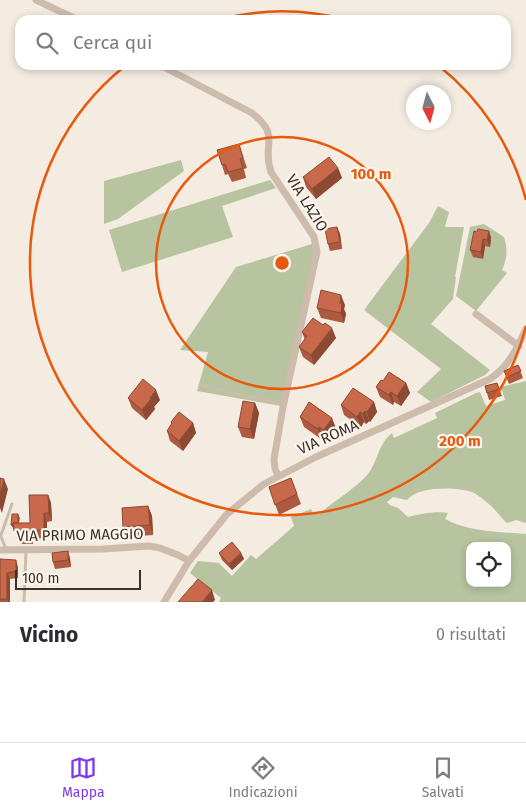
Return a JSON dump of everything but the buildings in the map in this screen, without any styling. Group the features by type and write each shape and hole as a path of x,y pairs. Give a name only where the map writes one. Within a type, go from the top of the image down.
{"street":[{"path":"36,0 68,15"},
{"name":"VIA LAZIO","path":"170,70 252,113 262,121 268,129 268,165 270,172 314,237 317,252 274,459 278,475"},
{"path":"476,314 519,346"},
{"name":"VIA ROMA","path":"164,602 188,561 227,514 248,495 278,475 490,379 503,369 519,346 526,329"},
{"name":"VIA PRIMO MAGGIO","path":"3,550 103,549 149,546 169,551 188,561"}],"lane":[{"path":"200,385 284,405"},
{"path":"3,550 1,534 12,504"},
{"path":"24,602 26,550"}],"green space":[{"path":"181,160 184,171 118,219 104,224 104,181"},
{"path":"270,180 276,188 222,206 233,237 122,272 109,230"},
{"path":"438,206 449,212 445,227 464,227 453,299 431,324 490,370 485,375 431,402 417,392 441,369 364,310 429,223"},
{"path":"484,224 504,237 506,254 502,270 507,273 476,311 456,296 470,227"},
{"path":"312,244 314,255 281,406 197,391 208,352 180,350 236,267"},
{"path":"526,381 526,523 516,520 507,523 491,506 472,492 465,490 428,490 413,495 407,500 393,497 387,502 398,508 408,517 443,512 448,513 445,519 464,527 485,531 526,534 526,602 219,602 221,598 190,573 198,561 219,563 232,576 251,555 256,559 294,526 291,517 311,509 313,513 319,514 357,485 368,474 381,447 392,433 394,438 437,418 435,413 476,393 480,392 486,406 505,400 501,387"}]}
